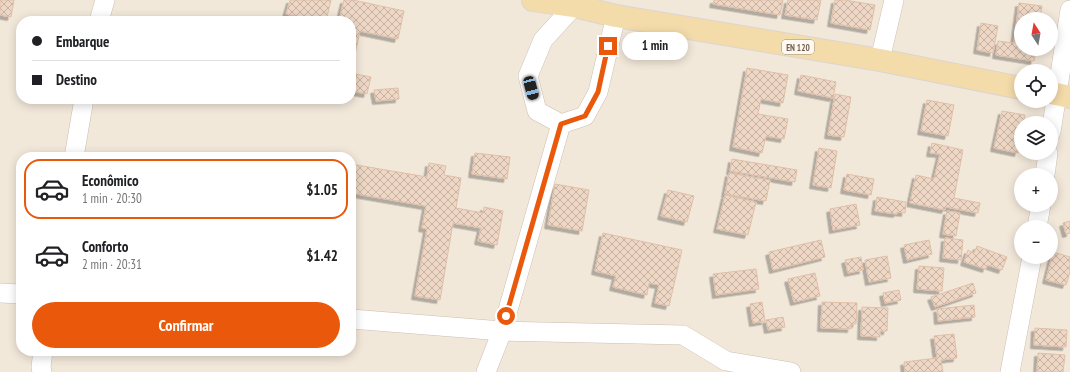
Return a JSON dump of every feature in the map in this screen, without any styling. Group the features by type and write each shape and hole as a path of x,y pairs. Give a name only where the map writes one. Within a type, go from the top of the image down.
{"main road":[{"path":"533,0 575,3"},
{"name":"EN 120","path":"575,3 617,8 1014,87"}],"street":[{"path":"100,16 105,0"},
{"path":"880,60 894,0"},
{"path":"575,3 543,40 528,76 538,111 561,124 585,116 598,92 617,8"},
{"path":"1054,116 1059,95 1070,10"},
{"path":"75,152 83,104"},
{"path":"486,372 502,331 561,124"},
{"path":"1010,372 1031,264"},
{"path":"0,293 16,294"},
{"path":"356,319 502,331 683,335 726,361 791,372"},
{"path":"42,356 42,372"}],"shaded area":[{"path":"0,0 1070,0 1070,372 0,372"}],"building":[{"path":"0,0 14,0 11,17 0,15"},
{"path":"290,0 331,0 327,16 295,16 286,14"},
{"path":"344,0 353,0 404,11 398,39 360,31 356,50 356,16 340,16"},
{"path":"714,0 783,0 780,15 713,4"},
{"path":"788,0 821,0 817,20 785,15"},
{"path":"835,0 845,0 875,5 870,30 831,23"},
{"path":"1019,3 1042,6 1041,12 1018,12"},
{"path":"981,23 998,26 993,53 977,50"},
{"path":"998,41 1014,43 1014,56 1035,56 1034,61 996,55"},
{"path":"747,68 788,75 783,103 761,99 758,114 788,119 784,139 766,136 762,153 733,147"},
{"path":"356,74 371,77 367,94 356,92"},
{"path":"801,75 836,82 833,98 798,91"},
{"path":"398,88 399,99 376,101 374,90"},
{"path":"835,94 851,97 844,137 828,135"},
{"path":"927,100 954,105 948,136 921,131"},
{"path":"1002,111 1025,115 1014,116 1014,152 994,148"},
{"path":"932,143 963,150 954,198 980,203 978,213 946,207 945,210 910,203 916,175 934,179 940,154 930,153"},
{"path":"819,148 837,151 831,188 813,185"},
{"path":"475,153 510,157 507,179 472,174"},
{"path":"732,159 797,170 795,182 730,171"},
{"path":"429,163 446,166 444,175 461,178 456,208 483,213 484,207 503,211 497,245 478,241 481,228 453,223 440,300 415,296 427,229 422,228 426,206 356,194 356,165 427,177"},
{"path":"729,173 770,180 766,201 725,194"},
{"path":"847,174 874,179 871,195 844,190"},
{"path":"555,184 589,190 582,231 548,225"},
{"path":"668,190 694,196 687,222 661,216"},
{"path":"725,195 756,202 748,235 717,229"},
{"path":"877,197 906,202 905,213 897,212 897,214 875,211"},
{"path":"856,204 860,225 833,230 830,209"},
{"path":"947,211 960,213 956,236 943,234"},
{"path":"1070,221 1070,233 1066,234 1063,223"},
{"path":"603,233 682,250 669,306 655,303 659,285 649,283 647,295 613,287 616,276 595,271"},
{"path":"945,238 963,240 961,260 943,258"},
{"path":"821,240 825,257 773,270 769,252"},
{"path":"929,240 932,254 907,260 904,245"},
{"path":"977,246 1007,257 1002,270 987,265 986,269 964,262 968,250 974,253"},
{"path":"1058,253 1070,257 1070,272 1066,285 1046,280 1050,264 1058,264"},
{"path":"887,256 891,278 869,282 865,260"},
{"path":"861,257 863,270 848,273 845,260"},
{"path":"919,266 944,268 942,291 917,289"},
{"path":"756,269 759,289 716,295 713,274"},
{"path":"815,273 820,296 794,302 788,279"},
{"path":"973,283 976,293 935,307 931,297"},
{"path":"899,290 901,300 885,303 883,293"},
{"path":"762,302 765,321 753,323 750,304"},
{"path":"822,302 857,303 856,324 851,324 851,329 821,328"},
{"path":"974,305 975,317 938,321 937,309"},
{"path":"862,307 888,308 887,331 880,331 880,337 861,336"},
{"path":"783,317 785,327 768,330 766,320"},
{"path":"1035,328 1067,330 1066,347 1034,345"},
{"path":"954,334 957,358 941,360 943,372 905,372 904,362 937,358 934,336"},
{"path":"1038,353 1065,355 1063,372 1037,372"}],"route":[{"path":"506,316 561,124 585,116 598,92 608,46"}]}
